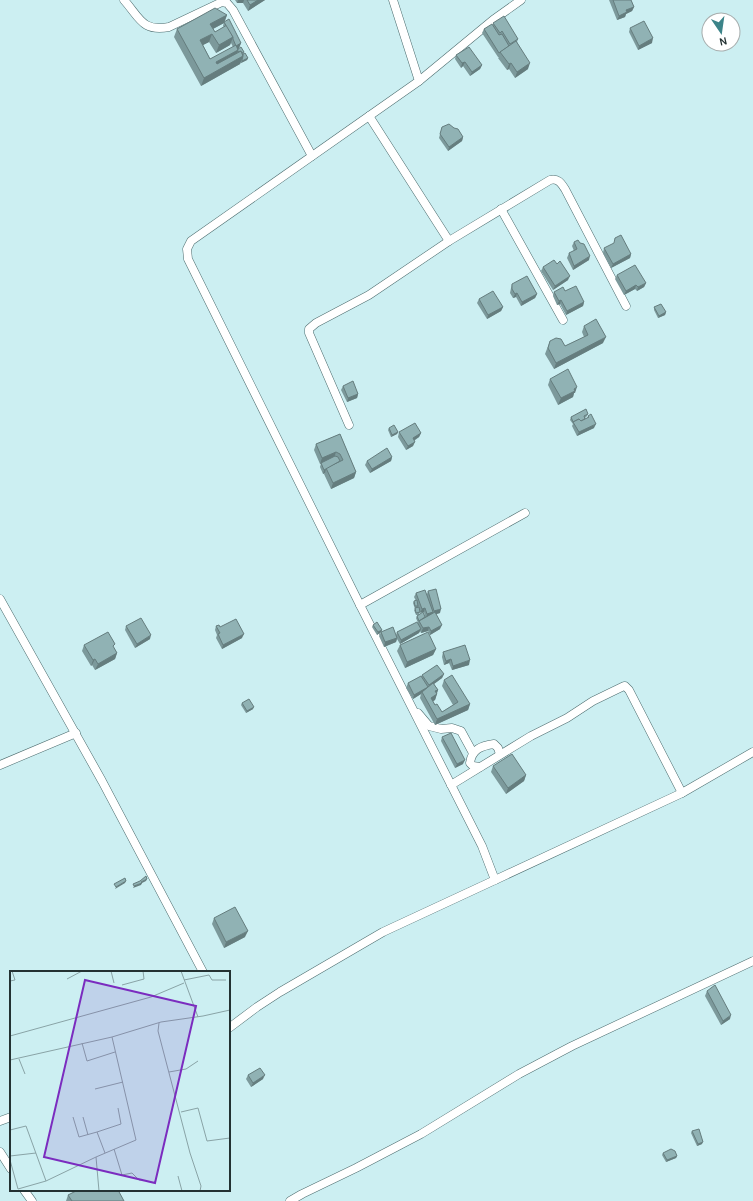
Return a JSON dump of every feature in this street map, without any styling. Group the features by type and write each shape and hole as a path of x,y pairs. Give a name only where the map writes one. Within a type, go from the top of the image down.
{"street":[{"path":"124,0 143,24 151,28 169,27 222,2 227,3 312,156"},
{"path":"393,0 419,81"},
{"path":"495,880 482,846 411,707 188,259 187,249 191,241 419,81 493,20 521,0"},
{"path":"369,116 449,241"},
{"path":"349,425 309,334 309,329 316,323 369,295 449,241 550,180 557,180 565,190 626,306"},
{"path":"502,209 563,320"},
{"path":"360,605 525,514"},
{"path":"0,599 76,733 202,971"},
{"path":"451,785 531,736 567,718 593,701 625,686 630,690 682,792"},
{"path":"411,707 421,715 429,726 441,729 452,728 461,732 473,753"},
{"path":"0,765 76,733"},
{"path":"480,767 473,766 470,763 471,755 475,750 486,745 494,744 498,748 500,754"},
{"path":"230,1027 280,992 383,932 682,792 753,752"},
{"path":"290,1201 421,1134 519,1074 572,1046 753,961"},
{"path":"0,1121 10,1117"},
{"path":"0,1152 10,1167"},
{"path":"25,1191 32,1201"}],"building":[{"path":"247,0 258,0 250,5"},
{"path":"613,0 631,0 634,7 626,10 627,12 619,16"},
{"path":"215,8 227,15 210,24 215,32 227,25 233,37 219,45 212,34 200,40 210,59 236,45 238,50 216,62 217,64 241,51 243,56 204,78 177,29"},
{"path":"504,16 518,39 510,44 502,31 500,33 493,23"},
{"path":"229,19 241,43 236,46 233,37 224,22"},
{"path":"644,21 653,38 639,46 630,28"},
{"path":"492,24 499,35 502,34 509,46 499,53 484,29"},
{"path":"516,41 530,63 517,72 511,63 509,64 500,52"},
{"path":"241,47 244,52 237,52 238,49"},
{"path":"469,47 482,65 472,72 465,62 462,63 456,55"},
{"path":"245,53 248,58 242,61 243,54"},
{"path":"449,124 458,129 463,137 449,147 440,134 442,127"},
{"path":"621,235 631,254 613,264 604,248 614,243 615,238"},
{"path":"578,240 580,243 584,244 590,256 574,266 569,253 577,249 574,242"},
{"path":"554,260 557,264 560,261 570,276 555,286 543,267"},
{"path":"635,265 646,283 638,287 636,285 626,291 617,275"},
{"path":"527,276 537,294 522,302 517,293 515,294 512,289 512,284"},
{"path":"576,286 584,302 567,311 561,300 559,301 554,292 563,287 565,291"},
{"path":"493,291 503,307 488,315 479,299"},
{"path":"661,304 666,312 659,316 654,307"},
{"path":"596,319 606,337 556,363 548,348 550,341 556,338 561,339 565,346 588,335 584,326"},
{"path":"568,369 577,387 574,389 575,391 561,398 550,379"},
{"path":"353,381 358,394 348,398 343,386"},
{"path":"586,409 588,414 584,416 585,419 581,421 579,419 573,422 571,417"},
{"path":"591,414 596,424 579,432 573,422 579,419 581,421 589,417 588,416"},
{"path":"415,423 421,433 413,438 415,442 408,446 399,432"},
{"path":"394,425 398,432 392,435 389,428"},
{"path":"340,434 356,472 333,483 326,468 343,460 340,454 336,452 322,458 316,444"},
{"path":"387,448 392,457 372,469 367,461"},
{"path":"335,456 338,457 340,461 324,470 321,463"},
{"path":"436,589 441,609 434,611 428,591"},
{"path":"425,590 433,612 427,614 425,608 422,609 416,593"},
{"path":"417,600 418,606 415,606 414,601"},
{"path":"419,607 420,612 416,613 415,608"},
{"path":"423,612 425,617 419,621 417,616"},
{"path":"435,612 442,625 431,631 429,627 423,628 419,621"},
{"path":"141,618 151,635 137,644 126,626"},
{"path":"236,619 244,634 223,645 218,634 220,633 216,626 219,625 220,627"},
{"path":"377,622 382,630 378,632 373,625"},
{"path":"417,622 421,629 401,640 397,632"},
{"path":"393,627 397,638 385,642 381,632"},
{"path":"108,632 115,644 113,646 117,653 98,664 95,659 93,660 84,645"},
{"path":"428,632 436,649 407,662 400,645"},
{"path":"465,645 470,660 453,666 451,659 446,661 443,652"},
{"path":"437,665 444,674 429,685 422,675"},
{"path":"452,675 470,704 437,719 422,692 433,683 438,690 435,691 437,694 431,698 442,712 458,702 444,680"},
{"path":"421,676 428,687 414,695 408,683"},
{"path":"249,699 254,707 247,711 242,703"},
{"path":"451,733 465,760 457,764 442,737"},
{"path":"512,754 526,775 508,788 493,766"},
{"path":"146,876 147,879 134,886 133,884"},
{"path":"125,878 126,881 116,887 114,884"},
{"path":"235,907 248,931 226,942 214,918"},
{"path":"715,985 731,1015 723,1021 707,991"},
{"path":"260,1068 265,1075 253,1083 248,1075"},
{"path":"699,1129 703,1142 698,1144 692,1131"},
{"path":"671,1149 675,1151 677,1156 667,1160 663,1153"},
{"path":"76,1191 119,1191 124,1201 72,1201 68,1195"}]}
